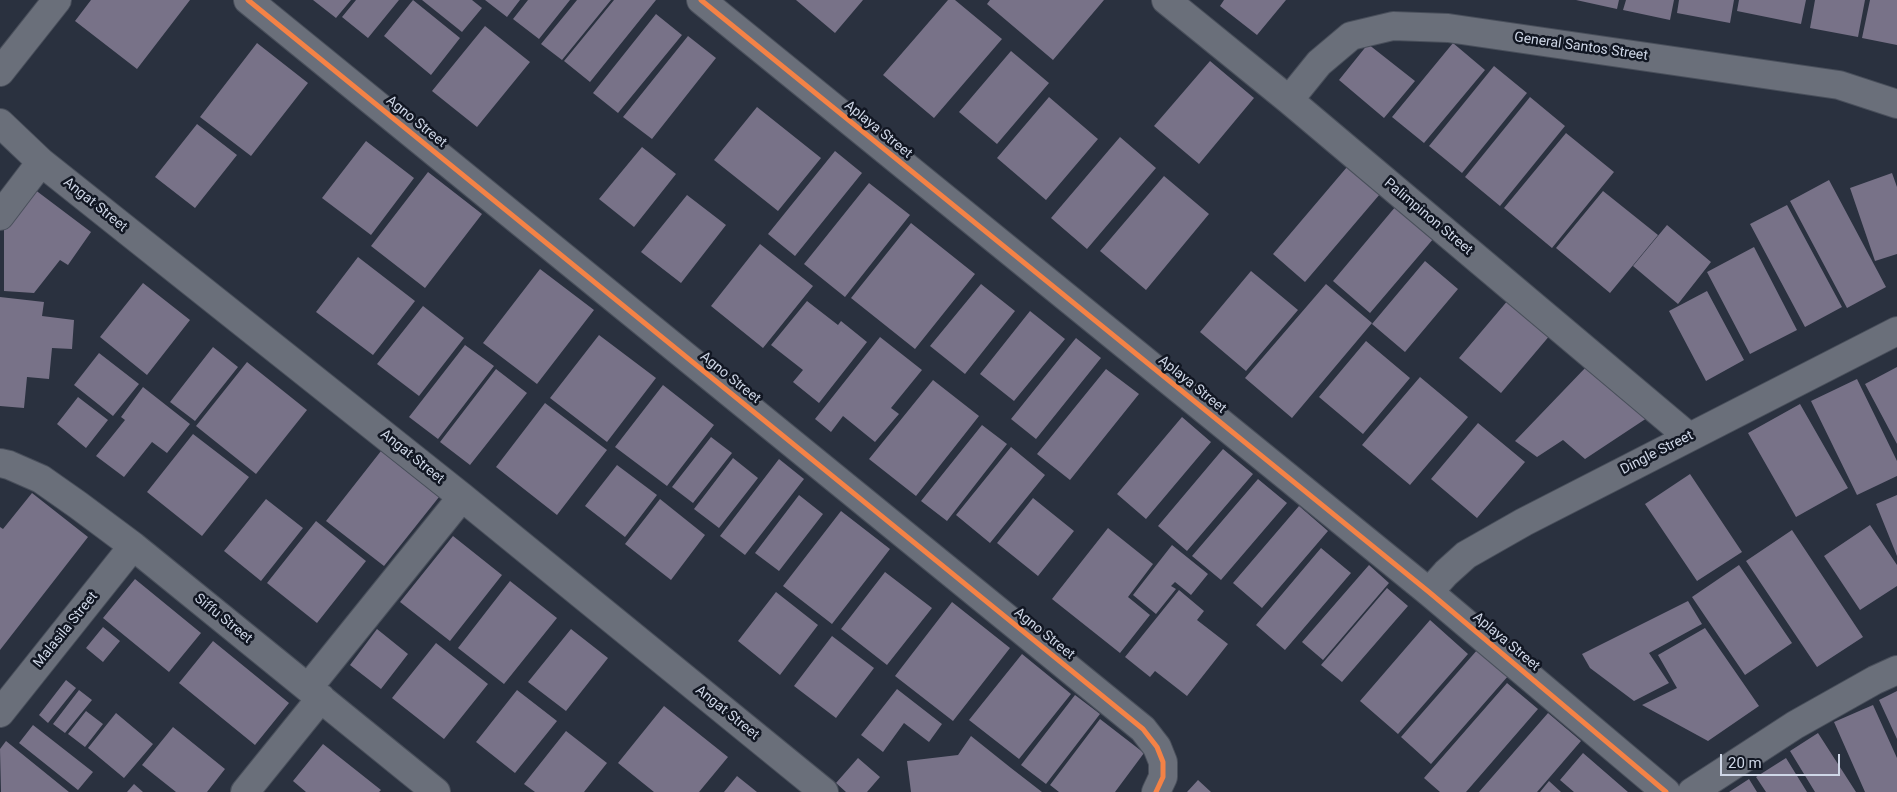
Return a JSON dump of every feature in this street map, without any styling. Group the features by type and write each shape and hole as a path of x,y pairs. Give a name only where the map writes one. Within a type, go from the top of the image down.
{"street":[{"path":"0,72 57,0"},
{"name":"Agno Street","path":"248,0 1143,729 1157,747 1163,762 1163,777 1156,792"},
{"name":"Aplaya Street","path":"701,0 1429,592 1666,792"},
{"name":"Palimpinon Street","path":"1166,0 1289,100 1689,437"},
{"name":"General Santos Street","path":"1289,100 1319,64 1351,36 1393,26 1448,28 1839,85 1897,104"},
{"name":"Angat Street","path":"0,123 41,162 462,497 824,792"},
{"path":"0,216 41,162"},
{"name":"Dingle Street","path":"1429,592 1466,555 1524,522 1897,331"},
{"name":"Siffu Street","path":"0,463 41,479 133,546 436,792"},
{"path":"245,792 314,693 462,497"},
{"name":"Malasila Street","path":"0,713 133,546"},
{"path":"1692,792 1795,725 1875,680 1897,670"}],"building":[{"path":"91,0 190,0 137,69 75,21"},
{"path":"313,0 351,0 336,18"},
{"path":"356,0 399,0 368,38 342,17"},
{"path":"413,0 460,38 431,75 384,36"},
{"path":"422,0 472,0 482,8 462,32"},
{"path":"485,0 520,0 507,17"},
{"path":"528,0 570,0 539,39 513,19"},
{"path":"577,0 611,0 562,60 541,44"},
{"path":"614,0 656,0 590,82 564,61"},
{"path":"796,0 863,0 835,33"},
{"path":"948,0 955,0 1002,39 934,118 883,75"},
{"path":"990,0 1104,0 1053,60 987,4"},
{"path":"1224,0 1286,0 1257,35 1220,6"},
{"path":"1576,0 1619,0 1617,9"},
{"path":"1626,0 1674,0 1670,20 1623,10"},
{"path":"1679,0 1734,0 1730,23 1677,13"},
{"path":"1739,0 1806,0 1801,24 1737,11"},
{"path":"1815,0 1865,0 1858,37 1810,28"},
{"path":"1870,0 1897,0 1897,45 1862,38"},
{"path":"656,14 682,35 618,113 593,93"},
{"path":"485,26 530,62 477,127 432,91"},
{"path":"688,36 716,58 652,139 623,117"},
{"path":"257,43 308,83 251,156 200,117"},
{"path":"1453,43 1485,70 1424,143 1392,117"},
{"path":"1368,44 1415,81 1384,118 1339,80"},
{"path":"1011,51 1049,83 997,144 959,112"},
{"path":"1210,61 1254,98 1199,164 1154,126"},
{"path":"1494,66 1527,93 1462,173 1429,146"},
{"path":"1049,97 1098,139 1046,200 997,158"},
{"path":"1530,97 1565,126 1500,206 1465,177"},
{"path":"757,107 821,158 778,211 714,160"},
{"path":"197,124 237,155 195,208 155,177"},
{"path":"1566,133 1614,172 1552,248 1504,208"},
{"path":"1120,137 1156,168 1087,249 1051,218"},
{"path":"366,141 414,178 371,235 322,198"},
{"path":"642,147 676,174 634,227 599,199"},
{"path":"835,151 862,173 795,256 768,234"},
{"path":"1347,167 1380,194 1305,282 1273,254"},
{"path":"428,172 482,214 425,288 371,246"},
{"path":"1892,173 1897,187 1897,254 1875,261 1850,188"},
{"path":"1164,176 1209,214 1146,290 1100,251"},
{"path":"1829,180 1886,287 1847,308 1790,201"},
{"path":"869,183 910,215 845,297 804,264"},
{"path":"30,186 91,232 68,265 60,260 34,293 4,291 4,222"},
{"path":"1603,191 1658,235 1610,293 1556,248"},
{"path":"687,195 726,225 681,283 641,252"},
{"path":"1787,205 1842,307 1805,327 1750,224"},
{"path":"1396,206 1434,238 1370,313 1333,281"},
{"path":"911,223 975,274 915,349 851,298"},
{"path":"1667,225 1711,262 1678,304 1633,266"},
{"path":"760,244 813,286 763,348 711,306"},
{"path":"1754,247 1797,330 1750,354 1707,272"},
{"path":"358,257 415,301 373,355 316,312"},
{"path":"1425,261 1458,289 1405,352 1372,324"},
{"path":"540,269 594,310 537,384 483,343"},
{"path":"1251,271 1298,310 1246,371 1200,332"},
{"path":"143,283 190,320 147,375 100,337"},
{"path":"981,284 1015,311 965,374 930,346"},
{"path":"1326,284 1372,323 1292,418 1245,378"},
{"path":"1707,291 1744,360 1706,381 1669,311"},
{"path":"0,297 44,302 42,316 74,320 72,349 52,348 49,379 27,377 24,408 0,406"},
{"path":"1509,299 1551,334 1501,393 1459,358"},
{"path":"807,301 838,325 841,321 867,342 819,403 793,382 803,370 771,345"},
{"path":"423,306 464,338 419,396 377,364"},
{"path":"1030,311 1065,339 1014,401 980,374"},
{"path":"599,335 656,378 607,442 550,398"},
{"path":"880,337 922,370 891,408 899,414 875,442 843,416 831,432 815,419"},
{"path":"1076,338 1101,358 1036,439 1011,419"},
{"path":"1366,341 1410,378 1363,434 1319,397"},
{"path":"465,345 494,366 438,439 409,417"},
{"path":"213,347 238,367 195,421 170,402"},
{"path":"99,353 139,384 113,416 74,385"},
{"path":"247,362 307,410 256,474 196,426"},
{"path":"1587,366 1647,418 1585,459 1563,440 1537,457 1515,441"},
{"path":"1897,367 1897,444 1865,384"},
{"path":"496,369 527,393 470,465 440,442"},
{"path":"1106,369 1139,394 1070,480 1037,454"},
{"path":"1420,377 1468,417 1410,485 1362,445"},
{"path":"1857,379 1897,461 1897,476 1857,495 1811,401"},
{"path":"933,380 979,416 916,496 869,459"},
{"path":"663,385 714,425 667,486 615,447"},
{"path":"143,387 190,424 167,453 152,442 124,477 96,456 125,420 121,417"},
{"path":"78,397 108,420 86,448 57,424"},
{"path":"545,403 607,450 557,515 496,467"},
{"path":"1800,404 1848,488 1796,517 1748,433"},
{"path":"1182,417 1211,442 1146,519 1117,494"},
{"path":"1478,423 1525,462 1477,518 1431,479"},
{"path":"982,425 1007,444 947,521 921,501"},
{"path":"193,434 249,477 202,536 147,492"},
{"path":"711,437 732,453 693,503 672,487"},
{"path":"1011,447 1045,475 990,543 956,515"},
{"path":"1223,449 1253,474 1187,551 1158,526"},
{"path":"381,451 439,497 384,566 326,521"},
{"path":"733,458 758,478 719,528 694,509"},
{"path":"779,459 804,479 745,555 720,536"},
{"path":"617,465 657,495 625,537 585,506"},
{"path":"1690,474 1742,552 1697,581 1645,504"},
{"path":"1258,479 1287,503 1221,580 1192,556"},
{"path":"32,493 88,537 0,650 0,527 3,529"},
{"path":"799,495 823,514 779,571 755,553"},
{"path":"1897,495 1897,556 1876,504"},
{"path":"1033,498 1074,531 1038,576 997,543"},
{"path":"266,499 303,528 261,581 224,551"},
{"path":"660,499 705,535 671,580 625,544"},
{"path":"1299,506 1328,531 1262,608 1233,583"},
{"path":"841,511 890,549 832,624 783,586"},
{"path":"316,521 366,561 317,623 267,583"},
{"path":"1870,525 1897,565 1897,586 1860,610 1824,556"},
{"path":"1108,528 1153,564 1128,597 1150,615 1120,653 1052,599"},
{"path":"1792,530 1863,637 1817,667 1746,561"},
{"path":"453,536 502,575 450,641 400,602"},
{"path":"1172,545 1208,574 1191,595 1175,582 1171,586 1176,589 1156,614 1133,595"},
{"path":"1321,548 1351,573 1285,650 1256,625"},
{"path":"1369,565 1389,583 1323,660 1302,642"},
{"path":"1739,565 1792,643 1745,675 1692,597"},
{"path":"885,572 932,608 887,665 841,629"},
{"path":"135,579 201,633 169,672 103,618"},
{"path":"510,581 557,618 504,684 458,648"},
{"path":"1387,588 1408,606 1342,682 1321,665"},
{"path":"1179,590 1204,611 1197,620 1228,644 1187,696 1155,671 1150,677 1125,657"},
{"path":"776,592 818,625 780,675 738,641"},
{"path":"1688,601 1702,624 1649,653 1669,683 1634,701 1590,668 1582,654"},
{"path":"952,602 1010,648 953,721 895,676"},
{"path":"1430,620 1468,654 1398,734 1360,701"},
{"path":"103,627 120,641 103,662 86,648"},
{"path":"1705,628 1759,706 1708,741 1642,705 1677,688 1658,655"},
{"path":"377,629 408,654 381,689 350,665"},
{"path":"571,629 608,658 566,711 528,682"},
{"path":"832,636 874,668 836,718 794,686"},
{"path":"213,641 289,703 255,745 179,683"},
{"path":"436,643 488,684 444,739 392,698"},
{"path":"1478,649 1509,675 1431,764 1401,737"},
{"path":"1022,654 1071,694 1019,759 969,720"},
{"path":"66,680 76,688 48,723 39,715"},
{"path":"1507,683 1538,709 1466,792 1440,792 1424,778"},
{"path":"897,689 942,724 929,742 904,723 883,752 861,735"},
{"path":"79,690 92,700 65,733 53,724"},
{"path":"517,690 557,721 515,773 476,742"},
{"path":"1897,691 1897,739 1879,700"},
{"path":"1075,695 1100,714 1046,784 1021,765"},
{"path":"1873,705 1897,758 1897,792 1865,792 1834,722"},
{"path":"664,706 728,757 699,792 654,792 618,763"},
{"path":"86,711 103,724 85,747 68,734"},
{"path":"116,713 153,744 124,778 88,748"},
{"path":"1548,713 1581,741 1537,792 1479,792"},
{"path":"1100,719 1144,753 1115,792 1059,792 1050,785"},
{"path":"33,725 93,772 78,790 19,743"},
{"path":"173,727 225,769 207,792 176,792 142,765"},
{"path":"566,731 607,763 584,792 535,792 524,784"},
{"path":"1818,733 1856,792 1815,792 1790,751"},
{"path":"971,736 1042,792 911,792 907,761 958,755"},
{"path":"6,741 69,792 1,792 0,749"},
{"path":"323,744 381,790 379,792 306,792 293,781"},
{"path":"1583,753 1628,792 1574,792 1560,780"},
{"path":"858,758 880,777 867,792 846,792 836,783"},
{"path":"1786,758 1807,792 1766,792 1756,777"},
{"path":"737,776 757,792 724,792"},
{"path":"1749,779 1757,792 1729,792"},
{"path":"1198,780 1211,792 1187,792"},
{"path":"1549,781 1561,792 1540,792"},
{"path":"134,784 143,792 127,792"}],"cycle path":[{"path":"248,0 1143,729 1157,747 1163,762 1163,777 1156,792"},
{"path":"701,0 1429,592 1666,792"}]}
